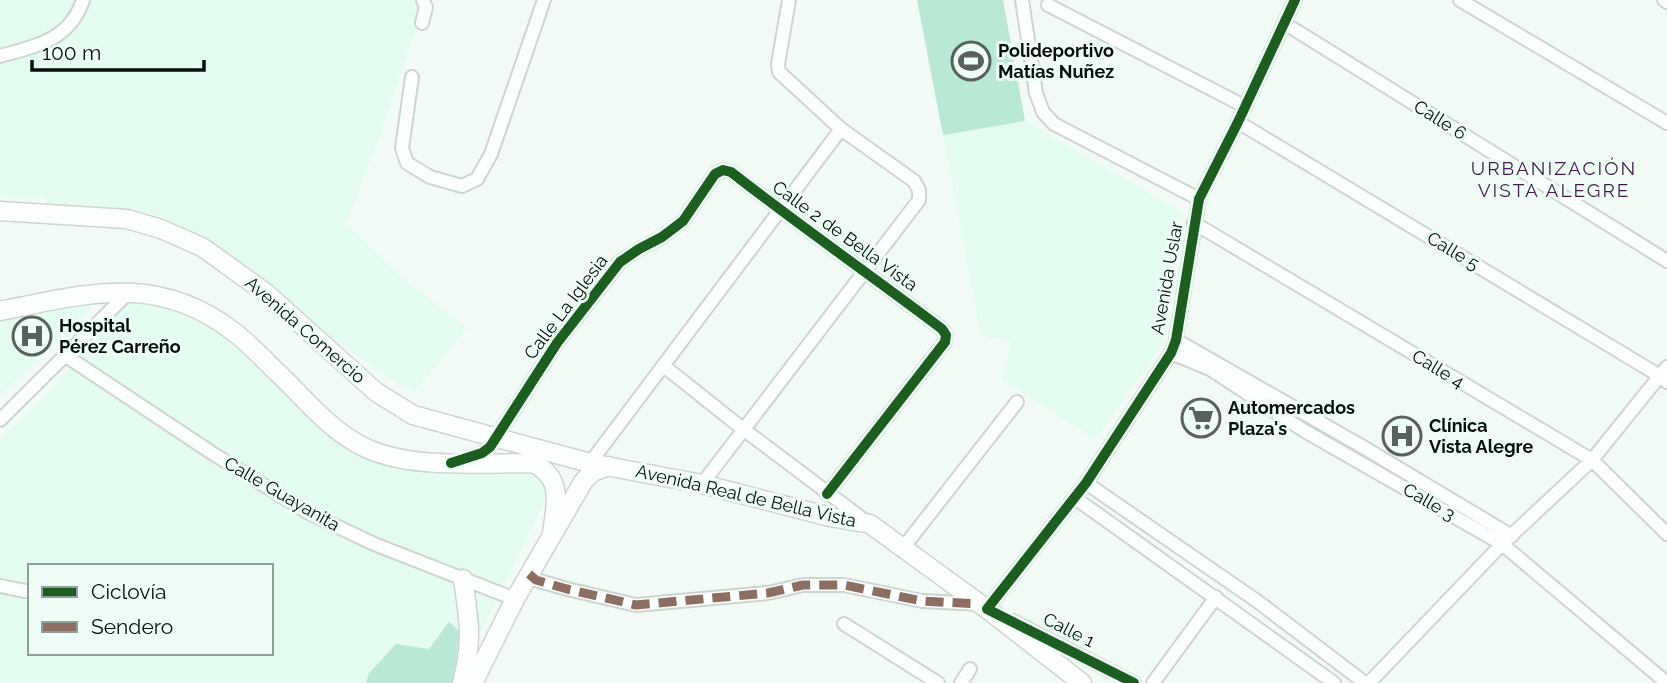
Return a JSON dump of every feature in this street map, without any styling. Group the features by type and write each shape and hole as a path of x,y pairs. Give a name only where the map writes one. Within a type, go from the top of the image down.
{"main road":[{"name":"Avenida Comercio","path":"0,211 127,219 186,239 248,278 384,397 413,415 609,466"},
{"path":"0,311 68,298 131,291 188,304 236,333 332,425 361,446 379,454 426,462 533,463 542,467 556,488 552,533"},
{"path":"480,678 515,600 552,533 587,476 609,466"},
{"name":"Avenida Real de Bella Vista","path":"609,466 702,484 830,517 870,524 983,606 1082,683"},
{"path":"462,683 470,644 469,615 463,579"}],"street":[{"path":"0,56 56,38 71,24 83,0"},
{"path":"422,23 426,6 423,0"},
{"path":"412,77 402,148 407,163 430,177 461,186 469,184 477,179 491,154 544,0"},
{"path":"702,484 919,201 919,190 914,181 841,129 779,72 789,0"},
{"path":"1022,0 1036,93 1043,112 1054,124 1199,199"},
{"name":"Avenida Uslar","path":"983,606 1075,498 1171,353 1176,340 1199,199 1295,0"},
{"path":"1460,0 1667,123"},
{"path":"1048,5 1244,106"},
{"name":"Calle 6","path":"1284,23 1667,261"},
{"name":"Calle 5","path":"1238,122 1665,375"},
{"path":"590,463 841,129"},
{"name":"Calle 2 de Bella Vista","path":"715,174 723,170 731,172 779,210 866,271 942,329 946,335 945,342 827,494"},
{"name":"Calle La Iglesia","path":"451,463 482,453 557,343 620,262 662,237 683,220 715,174"},
{"name":"Calle 4","path":"1194,223 1592,460 1667,534"},
{"path":"0,420 131,291"},
{"name":"Calle 3","path":"1176,340 1363,447 1507,540 1667,683"},
{"name":"Calle 3","path":"1171,353 1210,369 1303,430 1507,540"},
{"name":"Calle Guayanita","path":"66,356 307,512 374,544 515,600"},
{"path":"664,367 827,494 870,524"},
{"path":"1086,483 1257,601 1367,683 1507,540 1592,460 1665,375"},
{"path":"904,548 1017,402"},
{"path":"1075,498 1334,683"},
{"path":"529,574 536,580 636,605 768,593 803,585 844,585 922,600 983,606"},
{"path":"0,586 24,592"},
{"path":"1153,683 1216,597"},
{"name":"Calle 1","path":"983,606 1134,683"},
{"path":"844,624 938,683"},
{"path":"961,683 970,669"}],"shaded area":[{"path":"0,0 419,0 422,9 380,135 346,224 400,276 467,328 414,392 375,369 201,240 46,208 46,198 0,196"},
{"path":"1025,121 1181,211 1164,343 1095,439 1002,380 1011,343 981,335 943,135"},
{"name":"Hospital Pérez Carreño","path":"87,300 92,308 0,396 0,315"},
{"path":"135,301 156,301 211,323 356,451 536,470 547,489 546,498 456,683 0,683 0,439 44,397 122,309"}],"green space":[{"name":"Polideportivo Matías Nuñez","path":"917,0 1003,0 1025,121 943,135"},
{"path":"449,622 459,631 454,683 366,683 369,673 396,644 429,649"}],"marked path":[{"path":"529,574 536,580 567,589 636,605 768,593 803,585 844,585 922,601 979,604"}],"cycle path":[{"path":"1134,683 987,609 1086,483 1171,353 1176,340 1199,199 1295,0"},
{"path":"451,463 482,453 490,447 557,343 620,262 683,221 715,174 723,170 731,172 942,329 946,335 945,342 827,494"}],"place":[{"name":"Polideportivo Matías Nuñez","path":"971,61"},
{"name":"Hospital Pérez Carreño","path":"32,336"},
{"name":"Automercados Plaza's","path":"1201,418"},
{"name":"Clínica Vista Alegre","path":"1402,436"}],"district":[{"name":"URBANIZACIÓN VISTA ALEGRE","path":"1554,179"}]}
